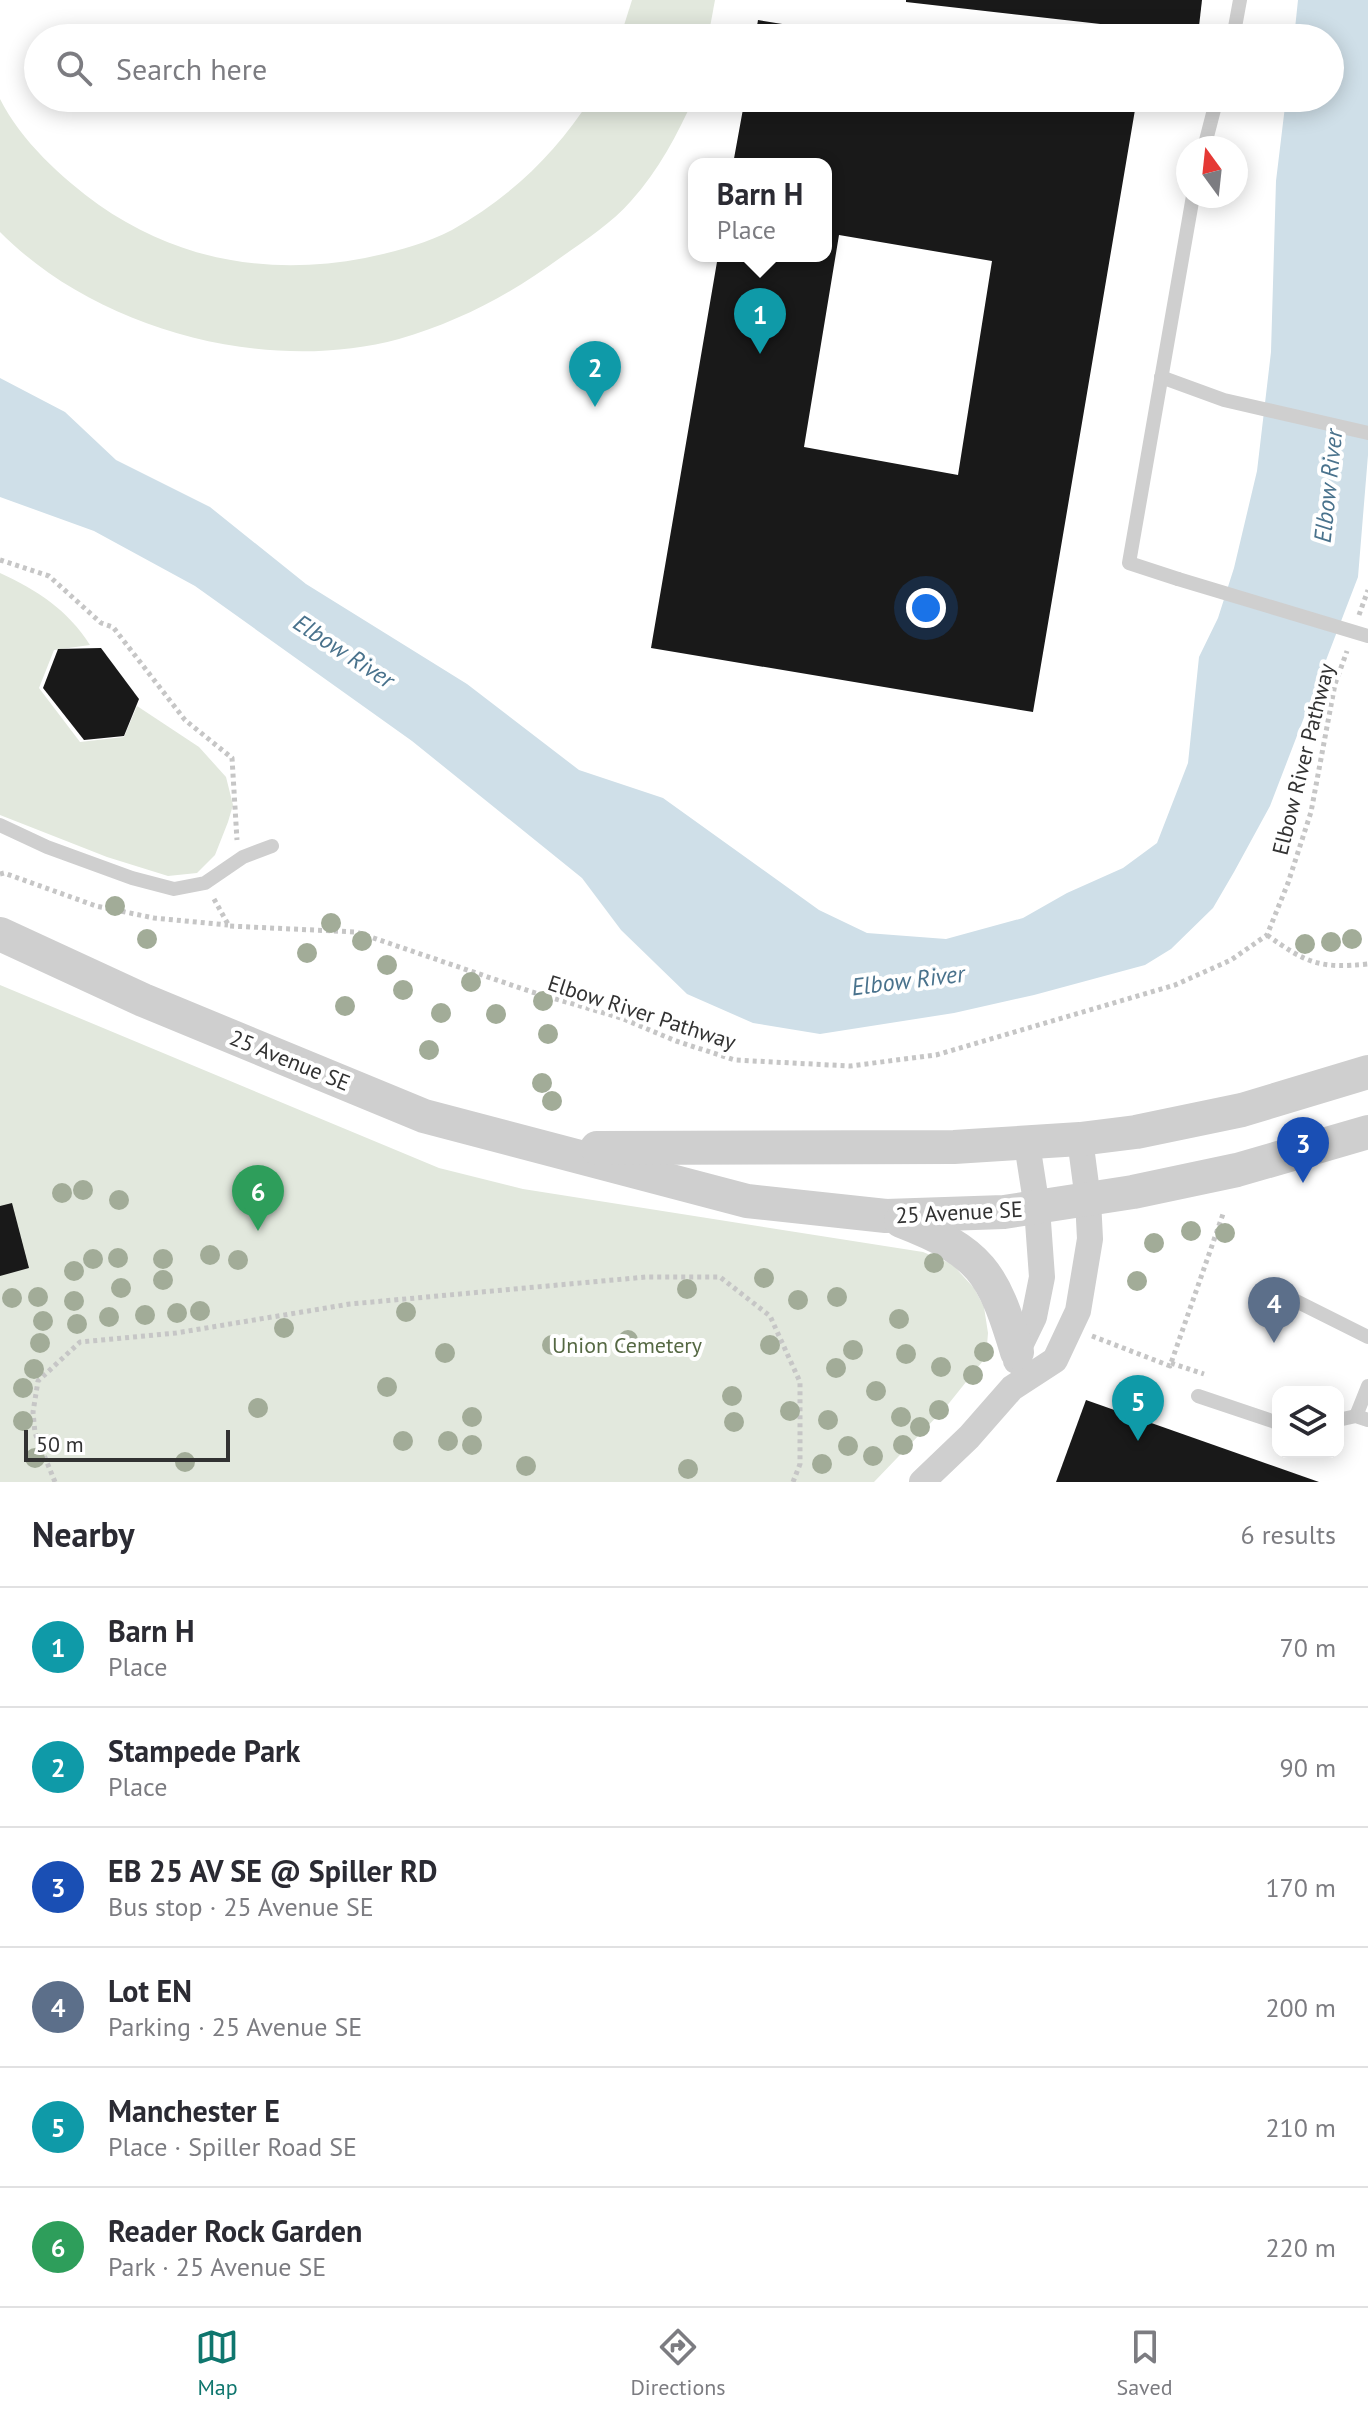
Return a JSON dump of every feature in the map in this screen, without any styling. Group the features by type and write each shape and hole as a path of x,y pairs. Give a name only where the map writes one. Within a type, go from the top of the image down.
{"street":[{"name":"25 Avenue SE","path":"0,934 143,1000 424,1116 747,1201 886,1216 1004,1212 1088,1200 1237,1170 1368,1132"},
{"name":"25 Avenue SE","path":"0,946 39,952"},
{"name":"25 Avenue SE","path":"549,1148 1027,1144 1136,1132 1242,1110 1368,1072"},
{"path":"922,1482 969,1437 1012,1388 1055,1360 1078,1311 1089,1254 1088,1200 1080,1139"},
{"path":"1012,1388 1017,1352 1034,1317 1042,1277 1037,1208 1027,1144"},
{"path":"886,1216 939,1236 970,1258 990,1280 1002,1304 1017,1352"}],"lane":[{"path":"1236,24 1240,0"},
{"path":"1207,136 1213,112"},
{"path":"1191,208 1129,563 1368,636"},
{"path":"1161,377 1224,400 1368,433"},
{"path":"0,825 47,847 132,878 174,889 205,883 243,857 272,846"},
{"path":"1292,1299 1368,1337"},
{"path":"1362,1418 1368,1386"},
{"path":"1198,1396 1272,1421"}],"path":[{"path":"0,560 49,576 101,623 113,627 185,720 232,758 237,844"},
{"path":"1358,617 1368,590"},
{"name":"Elbow River Pathway","path":"0,874 96,906 154,918 229,926 356,932 532,992 621,1018 676,1041 735,1060 850,1066 936,1055 1175,985 1231,960 1267,935 1311,812 1335,684 1349,644"},
{"path":"205,883 229,926"},
{"path":"1267,935 1314,964 1337,967 1368,964"},
{"path":"1091,1335 1170,1366 1223,1214"},
{"path":"55,1482 35,1433 33,1412 38,1381 80,1342 176,1333 350,1304 646,1277 720,1277 770,1316 800,1382 800,1464 793,1482"}],"green space":[{"path":"632,0 715,0 711,24 624,24"},
{"path":"0,99 31,144 57,171 99,205 130,224 193,251 260,264 330,263 376,256 452,230 493,204 530,173 581,112 687,112 659,165 631,201 607,224 503,295 442,324 399,339 348,349 294,351 240,347 186,336 134,318 85,295 40,266 0,232"},
{"path":"0,573 51,602 72,621 90,645 54,650 39,688 80,742 124,737 137,706 199,747 226,777 233,805 228,822 215,855 197,873 168,876 107,857 0,815"},
{"name":"Union Cemetery","path":"0,985 439,1168 523,1189 923,1252 952,1264 974,1288 984,1307 988,1333 986,1357 946,1407 874,1482 0,1482"}],"water":[{"name":"Elbow River","path":"1298,0 1368,0 1368,455 1358,577 1270,806 1234,872 1213,908 1171,949 1145,965 954,1013 820,1034 753,1023 687,994 621,930 582,878 412,741 195,586 94,531 0,497 0,378 65,412 116,460 210,507 306,584 467,684 579,770 663,798 819,910 867,933 946,939 1023,918 1067,893 1123,868 1157,843 1188,763 1199,657 1218,618 1234,568 1257,471 1271,352 1276,181 1284,112 1344,112 1344,24 1295,24"}],"building":[{"path":"1202,0 1199,24 1101,24 906,2"},
{"path":"758,20 783,24 757,24"},
{"path":"742,112 1135,112 1033,712 651,648 717,262 832,262 832,158 734,158","holes":["839,235 992,261 958,475 804,447"]},
{"path":"101,648 139,699 124,736 84,740 43,688 58,649"},
{"path":"12,1203 29,1268 0,1276 0,1206"},
{"path":"1086,1400 1319,1482 1056,1482"}],"place":[{"name":"Barn H","path":"760,354"},
{"name":"Stampede Park","path":"595,407"},
{"name":"EB 25 AV SE @ Spiller RD","path":"1303,1183"},
{"name":"Reader Rock Garden","path":"258,1231"},
{"name":"Lot EN","path":"1274,1343"},
{"name":"Manchester E","path":"1138,1441"}]}
